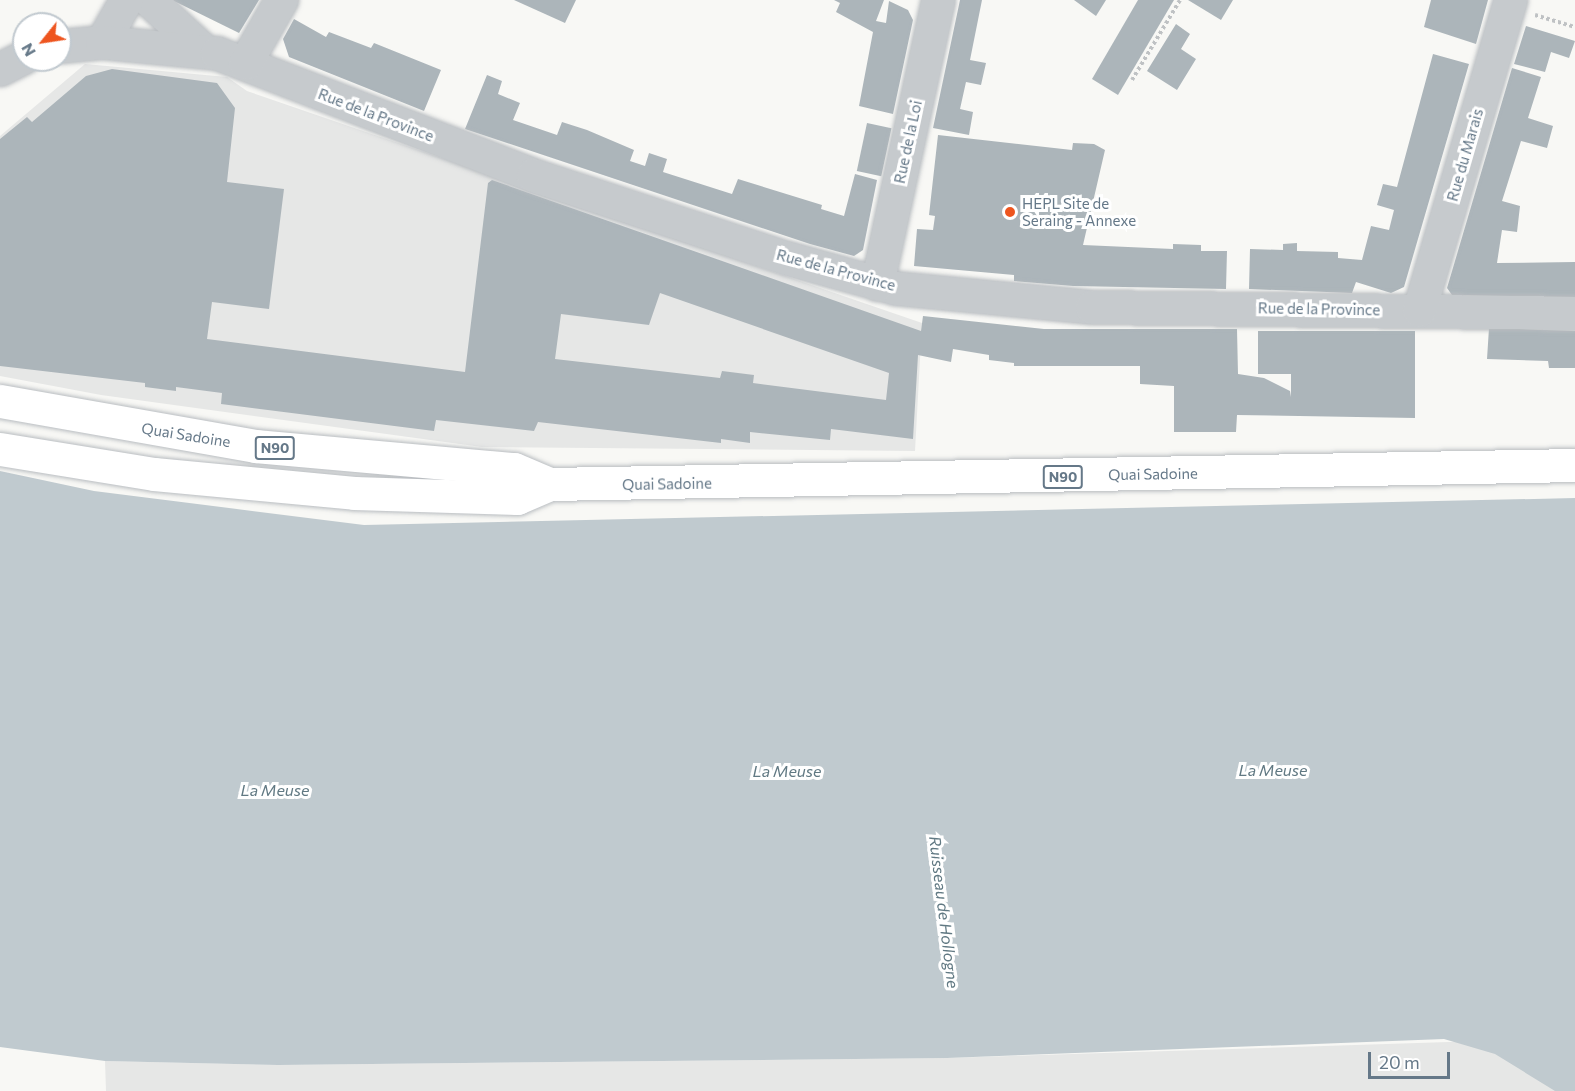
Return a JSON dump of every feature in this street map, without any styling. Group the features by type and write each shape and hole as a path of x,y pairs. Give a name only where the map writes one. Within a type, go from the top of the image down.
{"main road":[{"name":"Quai Sadoine","path":"0,401 255,446 514,469 550,484"},
{"name":"Quai Sadoine","path":"0,449 154,474 354,493 517,498 550,484 1575,465"}],"street":[{"path":"102,42 126,0"},
{"name":"Rue de la Province","path":"149,0 204,51"},
{"path":"245,63 281,0"},
{"name":"Rue de la Loi","path":"878,284 938,0"},
{"name":"Rue du Marais","path":"1419,310 1509,3"},
{"name":"Rue de la Province","path":"72,45 102,42 204,51 245,63 533,175 878,284 1036,304 1575,313"}],"path":[{"path":"1132,80 1180,0"},
{"path":"1509,3 1575,27"}],"shaded area":[{"path":"85,64 227,77 247,91 922,323 915,451 482,447 101,395 0,376 0,136"},
{"path":"1575,1038 1575,1091 106,1091 105,1061 278,1065 947,1058"}],"water":[{"name":"La Meuse","path":"0,471 94,491 364,525 1575,498 1575,1091 1555,1091 1495,1054 1444,1039 947,1058 278,1065 105,1061 0,1047"}],"building":[{"path":"172,0 259,0 239,33"},
{"path":"514,0 576,0 565,23"},
{"path":"834,0 884,0 876,21 886,23 889,1 908,10 913,20 893,114 859,106 873,32 836,12 840,3"},
{"path":"960,0 982,0 970,60 986,63 981,85 966,82 960,109 973,112 969,135 933,128"},
{"path":"1074,0 1106,0 1096,16"},
{"path":"1138,0 1174,0 1118,95 1092,79"},
{"path":"1188,0 1233,0 1221,20"},
{"path":"1431,0 1488,0 1476,44 1424,27"},
{"path":"294,19 326,37 329,32 371,48 374,43 441,70 424,111 289,57 283,39"},
{"path":"1176,24 1190,34 1181,49 1196,59 1177,90 1147,71"},
{"path":"1526,26 1575,41 1569,58 1551,52 1545,72 1514,64"},
{"path":"1433,54 1469,64 1404,287 1391,293 1356,282 1352,293 1249,289 1250,249 1283,250 1283,244 1297,243 1297,251 1338,252 1338,258 1362,260 1371,226 1389,230 1394,210 1377,205 1383,184 1397,187"},
{"path":"1512,68 1541,77 1528,118 1553,126 1547,148 1521,141 1502,201 1520,206 1517,232 1502,230 1497,263 1575,262 1575,297 1452,295 1447,288"},
{"path":"112,69 217,83 235,108 227,182 284,189 269,309 212,302 207,339 465,372 488,183 492,180 921,331 923,316 1044,329 1237,329 1238,374 1264,378 1290,391 1291,397 1291,374 1258,374 1258,331 1415,331 1415,418 1237,415 1236,432 1174,432 1174,386 1140,384 1140,366 1014,366 1014,363 989,360 989,355 953,349 951,362 918,355 913,439 831,429 830,440 750,432 750,443 721,439 721,443 538,422 534,431 436,420 434,431 221,404 222,393 176,387 176,391 145,387 145,383 0,366 0,139 27,117 32,122 86,76","holes":["660,293 889,373 886,400 753,383 754,375 722,371 720,378 555,359 561,314 649,325"]},
{"path":"487,75 502,81 498,94 520,103 513,120 557,135 562,122 587,130 634,150 630,161 645,166 649,153 667,159 663,172 732,194 738,179 822,205 821,209 844,216 855,174 877,180 863,250 854,256 810,244 465,129"},
{"path":"867,123 891,128 881,176 857,171"},
{"name":"HEPL Site de Seraing - Annexe","path":"938,135 1072,150 1073,143 1094,144 1105,150 1083,245 1173,249 1173,244 1201,245 1201,251 1227,251 1226,289 1073,286 1014,281 1014,275 914,266 917,229 933,230 935,216 929,215"},
{"path":"1489,328 1575,331 1575,368 1549,368 1548,361 1487,359"}],"place":[{"name":"HEPL Site de Seraing - Annexe","path":"1010,212"}],"water label":[{"name":"Ruisseau de Hollogne","path":"944,912"}]}
